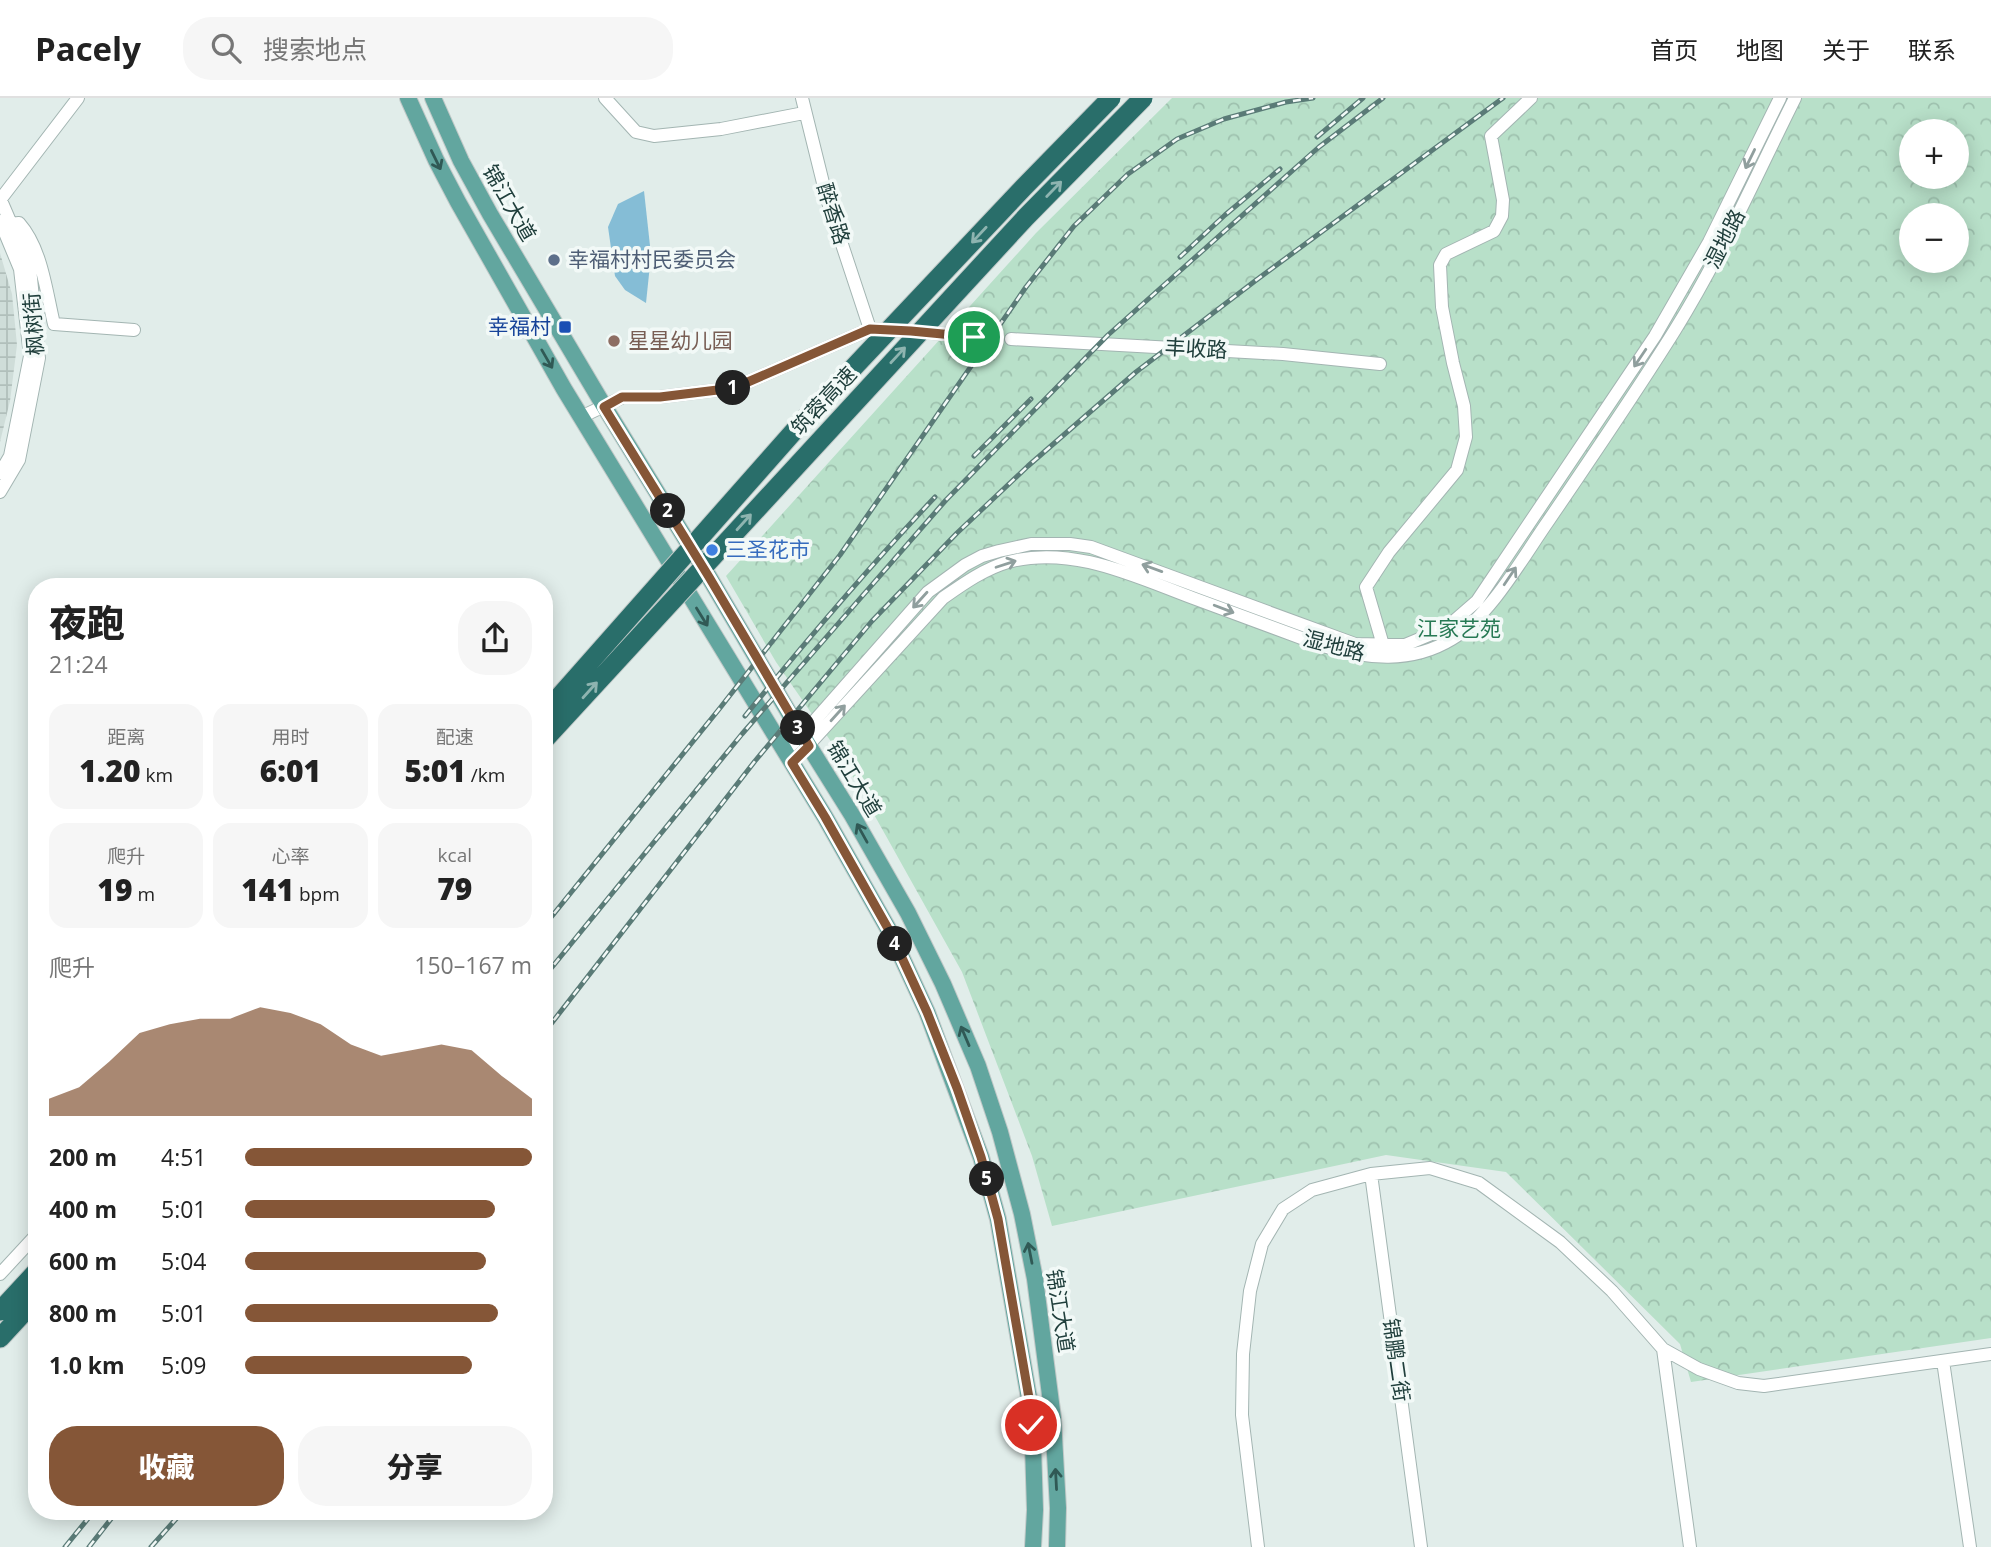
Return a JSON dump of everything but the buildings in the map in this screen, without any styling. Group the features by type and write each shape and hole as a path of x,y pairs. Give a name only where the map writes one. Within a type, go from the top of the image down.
{"highway":[{"name":"筑蓉高速","path":"553,704 803,422 1111,98"},
{"name":"筑蓉高速","path":"553,730 1026,218 1143,98"},
{"path":"0,1311 28,1281"},
{"path":"0,1338 28,1308"}],"main road":[{"name":"锦江大道","path":"408,98 458,202 581,417 825,817 890,932 927,1012 981,1157 998,1219 1029,1398 1035,1510 1033,1547"},
{"name":"锦江大道","path":"433,98 461,161 490,214 852,815 943,984 978,1066 1000,1132 1022,1214 1035,1279 1053,1418 1058,1508 1057,1547"}],"street":[{"path":"0,199 78,98"},
{"path":"605,98 636,132 654,136 721,129 804,113"},
{"name":"醉香路","path":"802,98 827,199 870,329"},
{"path":"1382,649 1366,587 1390,552 1457,470 1466,437 1464,405 1442,307 1440,264 1446,254 1494,231 1498,224 1502,216 1503,200 1492,136 1531,98"},
{"name":"湿地路","path":"1382,649 1405,645 1429,635 1454,621 1478,601 1656,336 1709,242 1780,98"},
{"name":"湿地路","path":"788,757 943,598 967,581 1006,563 1048,557 1084,560 1176,584 1355,644 1401,656 1430,650 1453,638 1478,617 1503,586 1605,438 1676,328 1723,243 1795,98"},
{"name":"枫树街","path":"0,199 20,269 30,356 9,456 0,473"},
{"path":"5,223 19,223 39,259 54,324 134,330"},
{"name":"枫树街","path":"0,492 19,460 39,358 30,268 5,223"},
{"path":"581,417 622,397 660,397 734,388 870,329 974,337"},
{"name":"丰收路","path":"1011,339 1283,354 1380,364"},
{"path":"1258,1547 1242,1415 1243,1354 1250,1291 1262,1244 1283,1209 1312,1190 1371,1174 1430,1168 1479,1183 1560,1242 1612,1291 1663,1349 1699,1369 1738,1382 1763,1386 1991,1354"},
{"name":"锦鹏二街","path":"1371,1174 1421,1547"},
{"path":"0,1274 28,1244"},
{"path":"1663,1349 1690,1547"},
{"path":"1943,1361 1970,1547"}],"shaded area":[{"path":"0,253 12,294 17,345 10,401 0,442"}],"green space":[{"name":"江家艺苑","path":"1172,98 1991,98 1991,1338 1691,1382 1680,1344 1506,1172 1386,1155 1052,1226 1032,1156 962,972 843,759 776,662 726,576 1036,233"}],"water":[{"path":"644,191 651,255 646,303 625,290 615,276 608,227 618,204"}],"tunnel":[{"path":"974,337 1011,339"}],"railway":[{"path":"553,915 840,555 1026,287 1074,226 1128,174 1177,139 1224,119 1286,102 1313,98"},
{"path":"1317,137 1363,98"},
{"path":"553,966 742,734 946,500 1108,335 1319,147 1383,98"},
{"path":"553,1021 755,761 872,621 957,533 1028,466 1136,372 1503,98"},
{"path":"1180,257 1280,169"},
{"path":"974,456 1031,399"},
{"path":"745,716 838,605 935,497"},
{"path":"65,1547 87,1520"},
{"path":"89,1547 110,1520"},
{"path":"151,1547 175,1520"}],"place":[{"name":"幸福村村民委员会","path":"554,260"},
{"name":"幸福村","path":"565,327"},
{"name":"星星幼儿园","path":"614,341"},
{"name":"三圣花市","path":"712,550"}],"route":[{"path":"974,337 870,329 734,388 660,397 622,397 604,407 809,746 792,763 890,932 927,1012 981,1157 998,1219 1029,1398 1031,1425"}]}
